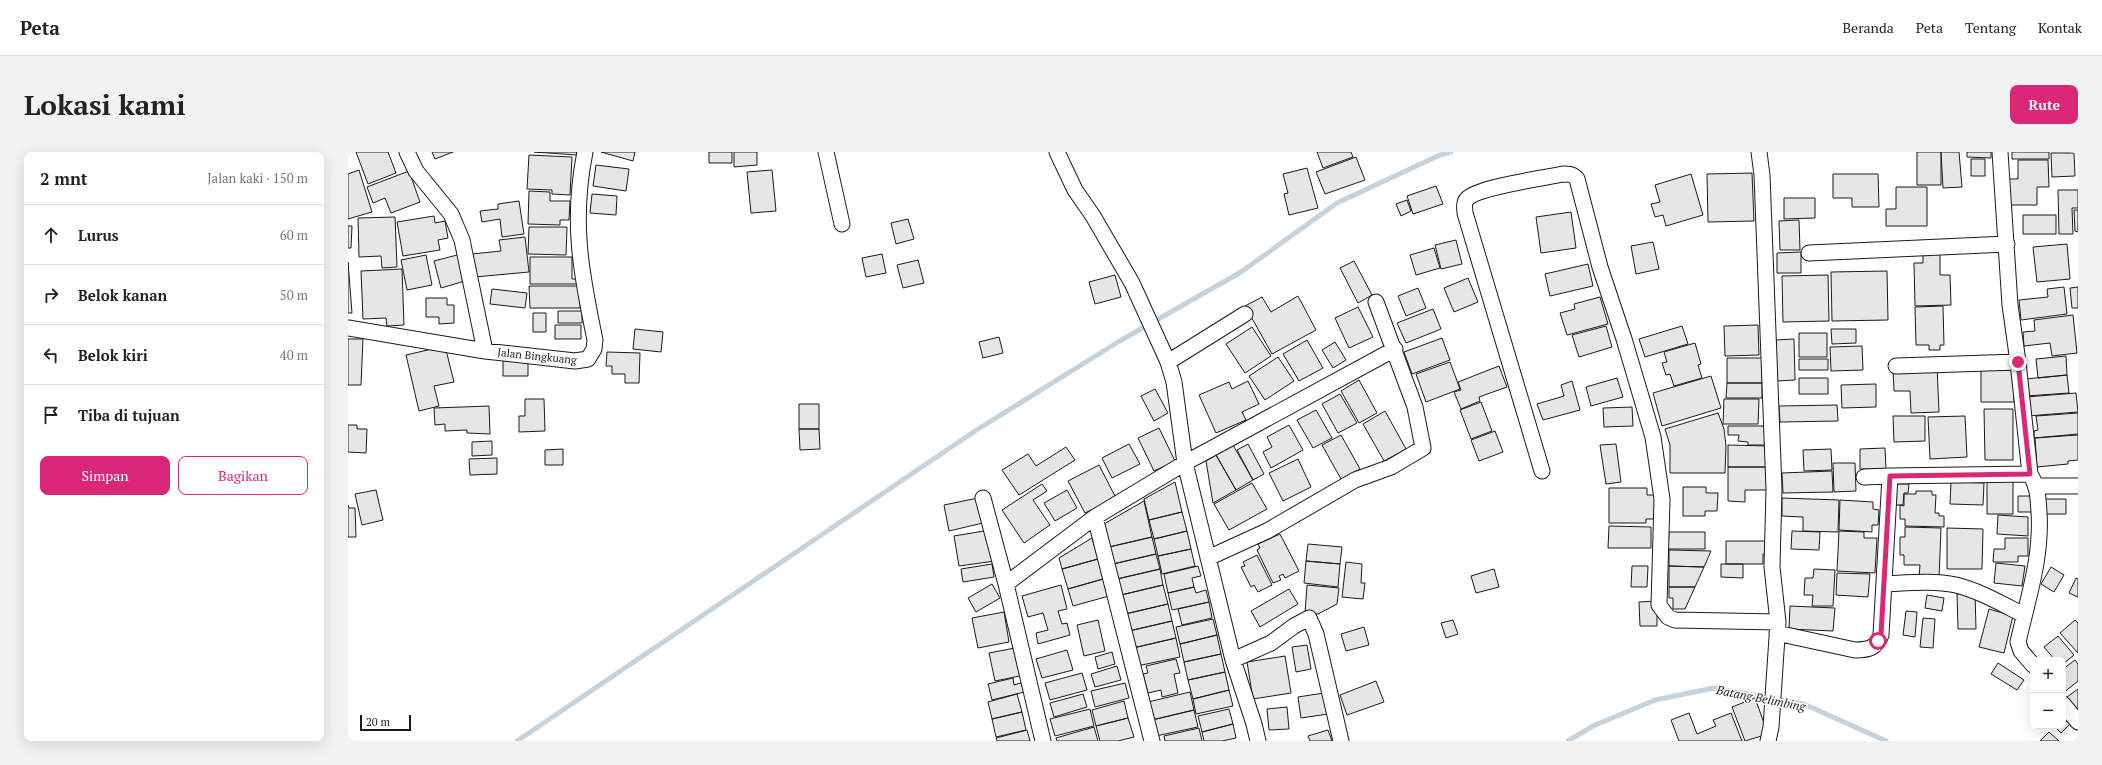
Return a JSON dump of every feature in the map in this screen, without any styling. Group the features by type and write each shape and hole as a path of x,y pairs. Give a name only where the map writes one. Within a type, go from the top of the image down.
{"street":[{"path":"407,152 416,171 446,206 456,224 462,240 485,351"},
{"name":"Jalan Bingkuang","path":"348,328 485,351 575,361 588,359 595,340 582,278 578,236 580,177 585,152"},
{"path":"826,152 842,224"},
{"path":"1057,152 1075,190 1093,216 1132,283 1168,362 1174,382 1185,463 1233,660 1258,741"},
{"path":"1760,152 1774,489 1772,567 1777,627 1770,734"},
{"path":"2000,152 2010,305 2040,533 2038,559 2018,646 2030,661"},
{"path":"1542,471 1465,213 1464,204 1468,197 1484,190 1563,174 1570,174 1575,176 1577,179 1600,267 1624,339 1652,437 1662,499 1658,605 1668,617 1675,620 1777,627 1851,649 1868,650 1876,645 1881,635 1890,476"},
{"path":"1809,253 2007,244"},
{"path":"1208,558 1267,531 1354,480 1391,467 1423,448 1415,407 1395,349 1376,302"},
{"path":"1168,362 1245,314"},
{"path":"1006,584 1095,517 1185,463 1395,349"},
{"path":"1896,366 2018,362"},
{"path":"1864,477 1890,476 2034,480 2078,486"},
{"path":"983,498 1006,584 1043,741"},
{"path":"1095,517 1152,741"},
{"path":"1884,584 1924,583 1954,585 1976,591 2024,615"},
{"path":"1233,660 1271,643 1294,626 1309,618 1316,634 1341,741"},
{"path":"2066,708 2078,722"}],"building":[{"path":"356,152 388,152 396,173 368,184"},
{"path":"432,152 453,152 435,159"},
{"path":"534,152 577,152 577,155"},
{"path":"601,152 635,152 633,161"},
{"path":"709,152 732,152 732,163 709,163"},
{"path":"734,152 757,152 757,165 734,167"},
{"path":"1317,152 1351,152 1353,157 1323,168"},
{"path":"1917,152 1941,152 1941,185 1917,185"},
{"path":"1941,152 1959,152 1962,187 1943,188"},
{"path":"1967,152 1991,152 1991,158 1967,157"},
{"path":"2012,152 2049,152 2049,159 2012,159"},
{"path":"2051,153 2074,153 2075,176 2052,177"},
{"path":"529,155 572,157 570,195 552,194 552,190 527,189"},
{"path":"1356,157 1365,180 1325,194 1316,172"},
{"path":"1971,159 1985,159 1985,176 1971,176"},
{"path":"2018,160 2048,160 2049,187 2037,187 2037,205 2010,205 2009,179 2018,179"},
{"path":"596,165 629,169 626,191 593,186"},
{"path":"1307,168 1318,208 1289,215 1284,194 1288,193 1283,174"},
{"path":"359,170 372,212 348,219 348,174"},
{"path":"772,170 776,211 751,213 747,172"},
{"path":"409,171 420,202 391,213 385,198 373,203 367,187"},
{"path":"1752,173 1754,221 1708,222 1707,174"},
{"path":"1691,174 1703,215 1666,226 1663,215 1655,217 1651,204 1660,202 1655,185"},
{"path":"1833,174 1878,174 1879,207 1852,207 1852,198 1833,198"},
{"path":"1436,186 1443,204 1413,214 1407,196"},
{"path":"1896,187 1927,187 1927,226 1886,226 1886,209 1896,209"},
{"path":"2058,190 2078,190 2078,208 2072,208 2073,234 2059,234"},
{"path":"529,191 550,192 550,201 570,201 569,220 560,220 560,225 528,224"},
{"path":"592,194 617,196 616,215 590,213"},
{"path":"1784,198 1815,198 1815,218 1784,219"},
{"path":"1407,200 1411,211 1401,216 1396,204"},
{"path":"519,201 524,234 502,237 500,219 482,222 480,211 498,209 498,204"},
{"path":"2074,210 2078,210 2078,232 2075,231"},
{"path":"1571,212 1576,248 1541,253 1536,217"},
{"path":"2023,215 2056,215 2056,234 2023,234"},
{"path":"434,216 435,223 445,221 448,238 438,240 440,250 403,256 397,222"},
{"path":"395,217 397,267 382,268 381,256 359,257 358,218"},
{"path":"908,219 914,239 896,244 891,223"},
{"path":"1799,220 1800,250 1780,250 1779,221"},
{"path":"348,226 352,226 351,248 348,248"},
{"path":"529,227 567,227 566,255 528,254"},
{"path":"525,237 529,272 475,277 472,254 501,251 499,240"},
{"path":"1456,240 1462,264 1441,269 1435,245"},
{"path":"1653,242 1659,269 1636,274 1631,246"},
{"path":"2067,244 2070,279 2037,282 2033,247"},
{"path":"1434,248 1440,268 1416,275 1410,255"},
{"path":"1801,252 1801,273 1777,273 1777,253"},
{"path":"461,254 468,280 441,288 434,261"},
{"path":"882,254 886,273 866,277 862,258"},
{"path":"1923,254 1940,254 1940,275 1950,275 1951,305 1915,306 1914,263 1923,263"},
{"path":"426,255 432,285 407,290 401,260"},
{"path":"530,257 572,257 572,279 578,279 578,284 530,284"},
{"path":"918,260 924,283 903,288 897,265"},
{"path":"1354,261 1372,295 1358,303 1340,268"},
{"path":"348,262 352,313 348,313"},
{"path":"1588,264 1593,286 1550,296 1545,274"},
{"path":"402,269 404,325 387,326 386,318 363,319 361,271"},
{"path":"1887,271 1888,320 1832,321 1831,272"},
{"path":"1115,275 1121,297 1095,304 1089,282"},
{"path":"1828,275 1829,321 1783,322 1782,276"},
{"path":"1468,278 1478,302 1454,312 1444,288"},
{"path":"529,286 580,286 580,308 530,308"},
{"path":"2064,287 2067,314 2021,320 2019,300 2048,297 2047,289"},
{"path":"2078,287 2078,308 2072,308 2070,288"},
{"path":"1418,288 1426,308 1406,316 1398,296"},
{"path":"492,289 527,293 525,308 490,304"},
{"path":"1298,296 1316,330 1272,354 1245,306 1262,297 1271,312"},
{"path":"1600,297 1608,324 1567,335 1560,313 1575,309 1574,304"},
{"path":"426,298 447,298 447,305 454,305 454,323 439,324 439,317 426,317"},
{"path":"1943,306 1944,345 1940,345 1940,350 1929,350 1929,345 1916,345 1915,307"},
{"path":"1358,307 1373,337 1349,348 1335,318"},
{"path":"1433,309 1441,329 1406,343 1397,323"},
{"path":"558,311 582,311 582,323 558,323"},
{"path":"533,313 546,313 546,332 533,332"},
{"path":"2073,315 2077,353 2052,356 2050,343 2024,346 2023,332 2035,331 2034,320"},
{"path":"555,325 581,325 581,339 555,339"},
{"path":"1758,325 1759,355 1725,356 1724,326"},
{"path":"1606,326 1612,347 1579,357 1572,335"},
{"path":"1682,326 1688,344 1645,357 1639,339"},
{"path":"1252,327 1271,356 1245,373 1226,344"},
{"path":"635,329 663,332 661,352 633,349"},
{"path":"1831,329 1856,329 1856,343 1832,344"},
{"path":"1799,333 1827,333 1827,357 1799,357"},
{"path":"999,337 1003,353 983,358 979,342"},
{"path":"1442,338 1450,360 1412,374 1404,352"},
{"path":"348,339 363,339 361,385 348,385"},
{"path":"1794,339 1795,380 1777,381 1776,340"},
{"path":"1307,340 1323,368 1299,381 1283,354"},
{"path":"1335,342 1346,360 1333,368 1322,350"},
{"path":"1695,343 1701,364 1698,365 1702,378 1674,386 1670,374 1666,375 1662,363 1667,362 1664,352"},
{"path":"445,346 454,382 434,386 439,406 419,411 406,355"},
{"path":"1862,346 1863,370 1831,371 1830,347"},
{"path":"607,352 640,353 639,383 625,383 625,374 612,374 612,366 606,366"},
{"path":"2066,356 2067,375 2038,378 2036,359"},
{"path":"1278,357 1294,381 1265,400 1249,376"},
{"path":"1727,358 1762,358 1762,383 1727,383"},
{"path":"1799,359 1828,359 1828,370 1799,370"},
{"path":"528,360 528,376 503,376 503,361"},
{"path":"1450,362 1460,389 1426,402 1416,374"},
{"path":"1981,363 2014,363 2014,402 1981,402"},
{"path":"1499,366 1507,387 1479,397 1480,401 1461,409 1454,392 1461,390 1458,382"},
{"path":"1937,366 1939,412 1911,413 1910,391 1894,391 1893,369"},
{"path":"2067,375 2069,393 2026,396 2025,379"},
{"path":"1711,376 1721,408 1662,426 1653,393"},
{"path":"1617,378 1623,397 1591,406 1586,387"},
{"path":"1799,378 1828,378 1828,394 1799,394"},
{"path":"1359,380 1377,413 1359,423 1341,391"},
{"path":"1248,381 1259,404 1242,412 1246,420 1216,433 1199,395 1229,382 1232,389"},
{"path":"1572,381 1580,410 1543,420 1537,404 1564,396 1561,385"},
{"path":"1727,383 1762,383 1762,398 1726,398"},
{"path":"1876,384 1876,407 1842,408 1841,385"},
{"path":"1155,389 1168,413 1154,421 1141,396"},
{"path":"2076,393 2078,412 2028,416 2026,397"},
{"path":"1340,394 1357,423 1338,433 1322,404"},
{"path":"525,399 544,399 545,431 519,432 519,416 525,416"},
{"path":"1724,399 1759,399 1758,424 1723,424"},
{"path":"1481,402 1492,431 1471,439 1460,410"},
{"path":"799,404 819,404 819,429 799,429"},
{"path":"1837,405 1838,421 1780,422 1779,406"},
{"path":"489,406 490,434 467,433 467,430 445,431 445,424 435,425 434,408"},
{"path":"1632,407 1633,426 1604,427 1603,408"},
{"path":"1984,409 2013,409 2013,460 1985,460"},
{"path":"1316,410 1332,438 1313,448 1297,420"},
{"path":"1385,411 1406,449 1384,461 1363,424"},
{"path":"1718,413 1724,429 1726,446 1725,473 1670,473 1670,445 1665,429"},
{"path":"2078,413 2078,434 2034,438 2034,431 2038,430 2036,416"},
{"path":"1893,416 1925,416 1925,441 1894,442"},
{"path":"1965,416 1967,457 1930,459 1928,417"},
{"path":"348,425 357,425 357,429 367,429 366,453 348,452"},
{"path":"1289,425 1303,450 1271,468 1263,452 1272,447 1267,437"},
{"path":"1728,426 1768,426 1768,445 1748,445 1748,442 1738,441 1739,435 1728,435"},
{"path":"1159,428 1175,461 1154,471 1138,438"},
{"path":"799,429 819,429 820,449 800,450"},
{"path":"1495,431 1503,452 1479,461 1471,440"},
{"path":"1341,435 1360,469 1341,479 1322,445"},
{"path":"2078,435 2078,460 2068,461 2068,464 2037,467 2035,438"},
{"path":"492,441 492,455 472,456 472,442"},
{"path":"1129,444 1140,464 1112,478 1102,458"},
{"path":"1248,444 1264,474 1253,480 1237,450"},
{"path":"1616,444 1621,482 1606,484 1600,445"},
{"path":"1233,445 1253,480 1236,490 1216,455"},
{"path":"1728,445 1768,446 1768,467 1728,467"},
{"path":"1066,447 1075,460 1019,495 1002,470 1028,454 1036,466"},
{"path":"1885,448 1886,469 1860,469 1860,449"},
{"path":"563,449 563,465 545,465 545,450"},
{"path":"1831,449 1832,470 1804,471 1803,450"},
{"path":"1216,455 1236,490 1213,503 1206,461"},
{"path":"497,458 497,474 470,475 469,459"},
{"path":"1298,459 1311,487 1283,501 1269,473"},
{"path":"1833,463 1855,463 1856,491 1834,492"},
{"path":"1099,465 1116,498 1085,513 1068,481"},
{"path":"1728,467 1768,467 1768,490 1745,490 1745,502 1728,501"},
{"path":"1832,471 1833,492 1783,493 1782,473"},
{"path":"1987,478 2013,478 2013,514 1987,514"},
{"path":"1175,482 1182,512 1149,520 1144,499"},
{"path":"1951,482 1984,483 1983,505 1950,504"},
{"path":"1252,483 1267,509 1229,530 1214,504"},
{"path":"1042,484 1047,491 1033,500 1050,525 1024,543 1002,510"},
{"path":"1893,484 1909,484 1908,493 1904,493 1903,505 1893,505"},
{"path":"1683,487 1706,487 1706,493 1718,493 1717,511 1705,511 1705,516 1683,516"},
{"path":"1609,488 1647,488 1647,495 1655,495 1655,519 1646,519 1646,523 1609,523"},
{"path":"376,490 383,520 362,525 355,494"},
{"path":"1067,490 1077,508 1055,521 1044,503"},
{"path":"1916,491 1932,491 1932,495 1936,495 1935,513 1939,513 1939,516 1944,516 1944,527 1905,526 1905,519 1900,519 1900,505 1904,506 1904,494 1916,494"},
{"path":"2018,496 2036,496 2036,512 2018,512"},
{"path":"978,498 983,523 949,531 944,505"},
{"path":"1782,498 1839,500 1838,532 1803,531 1803,517 1782,516"},
{"path":"2044,499 2066,499 2066,514 2044,514"},
{"path":"1840,500 1873,502 1873,509 1879,510 1878,525 1872,525 1872,532 1839,530"},
{"path":"1144,501 1152,537 1109,547 1104,524"},
{"path":"348,505 349,508 355,508 356,537 348,537"},
{"path":"1182,512 1187,531 1154,539 1149,520"},
{"path":"1998,515 2028,517 2028,536 1997,534"},
{"path":"1609,526 1651,527 1651,548 1608,548"},
{"path":"1905,527 1941,528 1939,579 1919,578 1920,565 1904,565 1904,555 1900,555 1900,537 1905,537"},
{"path":"1947,528 1983,529 1982,569 1947,569"},
{"path":"990,530 995,561 959,566 954,536"},
{"path":"1187,531 1191,549 1158,556 1154,539"},
{"path":"1792,531 1820,532 1819,550 1791,549"},
{"path":"1839,531 1864,532 1864,538 1877,538 1875,573 1837,571"},
{"path":"1669,532 1705,532 1705,549 1668,549"},
{"path":"1280,534 1299,571 1285,578 1283,574 1279,576 1281,580 1273,583 1257,550 1260,548 1258,544"},
{"path":"1152,537 1156,554 1113,564 1109,547"},
{"path":"1092,538 1098,559 1062,569 1059,558"},
{"path":"2005,538 2028,538 2028,556 2018,556 2018,562 1993,562 1994,549 2005,549"},
{"path":"1726,541 1769,541 1769,554 1763,554 1763,564 1726,564"},
{"path":"1308,544 1342,547 1340,564 1306,561"},
{"path":"1191,549 1195,566 1162,574 1158,556"},
{"path":"1669,550 1711,551 1704,567 1669,566"},
{"path":"1156,554 1160,569 1117,579 1113,564"},
{"path":"1257,555 1272,585 1258,592 1254,585 1251,587 1241,567 1245,566 1243,562"},
{"path":"1098,559 1103,579 1068,589 1062,569"},
{"path":"1306,561 1340,564 1338,587 1304,583"},
{"path":"1346,562 1362,564 1361,583 1365,583 1363,599 1342,597"},
{"path":"1996,563 2025,566 2022,586 1994,583"},
{"path":"992,564 994,577 963,582 961,569"},
{"path":"1721,564 1743,564 1743,578 1721,577"},
{"path":"1198,566 1201,576 1192,578 1194,587 1168,593 1164,574"},
{"path":"1632,566 1648,566 1647,587 1631,587"},
{"path":"1669,566 1704,567 1695,587 1669,587"},
{"path":"2051,567 2064,575 2054,592 2041,584"},
{"path":"1160,569 1163,585 1121,595 1117,579"},
{"path":"1494,569 1499,587 1476,593 1471,576"},
{"path":"1814,569 1835,570 1833,606 1812,606 1813,595 1804,595 1805,578 1813,578"},
{"path":"1837,573 1870,574 1868,597 1836,595"},
{"path":"2076,578 2078,579 2078,597 2069,593"},
{"path":"1103,579 1109,596 1073,606 1068,589"},
{"path":"992,584 1000,598 976,612 968,598"},
{"path":"1061,585 1067,609 1058,611 1062,624 1067,623 1070,635 1038,644 1036,633 1048,630 1043,613 1028,617 1022,596"},
{"path":"1163,585 1168,604 1125,614 1121,595"},
{"path":"1307,585 1339,588 1337,604 1318,614 1305,613"},
{"path":"1194,587 1196,593 1206,590 1209,602 1172,610 1168,593"},
{"path":"1669,587 1695,587 1685,609 1673,609 1673,598 1669,598"},
{"path":"1289,589 1298,604 1260,627 1251,611"},
{"path":"1975,593 1976,629 1958,629 1957,594"},
{"path":"1927,595 1944,598 1942,611 1925,608"},
{"path":"1657,601 1657,626 1640,626 1639,602"},
{"path":"1209,602 1212,618 1182,625 1178,609"},
{"path":"1168,604 1172,621 1129,631 1125,614"},
{"path":"1790,606 1835,608 1833,631 1789,629"},
{"path":"1989,609 2013,616 2004,653 1979,647"},
{"path":"1906,611 1917,612 1915,637 1903,635"},
{"path":"1004,612 1009,642 978,648 972,618"},
{"path":"1923,618 1935,619 1933,648 1920,647"},
{"path":"1213,619 1217,635 1180,644 1176,627"},
{"path":"1098,620 1105,651 1084,656 1077,625"},
{"path":"1453,620 1458,634 1446,638 1441,623"},
{"path":"2075,620 2078,623 2078,653 2060,633"},
{"path":"1172,621 1176,638 1133,648 1129,631"},
{"path":"1364,627 1369,645 1346,651 1341,634"},
{"path":"1217,635 1221,654 1184,662 1180,644"},
{"path":"2058,636 2074,655 2066,662 2066,657 2052,657 2044,647"},
{"path":"1176,638 1180,657 1137,666 1133,648"},
{"path":"1307,645 1311,669 1296,672 1292,647"},
{"path":"1015,648 1020,676 995,681 989,653"},
{"path":"1067,650 1073,670 1042,678 1036,659"},
{"path":"1112,652 1115,664 1098,669 1095,657"},
{"path":"1221,654 1225,672 1188,680 1184,662"},
{"path":"1285,656 1291,693 1253,699 1247,662"},
{"path":"1176,659 1180,673 1174,674 1178,693 1162,697 1161,690 1148,693 1143,674 1148,673 1146,666"},
{"path":"2075,660 2078,664 2078,681 2066,691 2066,667"},
{"path":"1998,663 2024,680 2017,690 1991,674"},
{"path":"1117,666 1121,680 1095,687 1091,674"},
{"path":"1225,672 1229,690 1193,699 1188,680"},
{"path":"1082,673 1087,690 1050,700 1045,683"},
{"path":"1013,678 1014,685 1021,683 1024,692 992,700 988,684"},
{"path":"1376,681 1384,702 1347,715 1340,695"},
{"path":"1125,683 1129,698 1095,707 1091,691"},
{"path":"2078,689 2078,710 2077,710 2067,697"},
{"path":"1229,690 1233,706 1196,714 1193,699"},
{"path":"1190,692 1194,710 1152,720 1148,702"},
{"path":"1324,693 1328,714 1301,718 1298,697"},
{"path":"1017,694 1022,712 992,719 988,702"},
{"path":"1083,694 1087,707 1054,717 1050,703"},
{"path":"1755,698 1768,734 1745,741 1732,707"},
{"path":"1124,701 1128,718 1096,726 1092,710"},
{"path":"1287,707 1289,729 1269,730 1267,709"},
{"path":"1090,709 1094,726 1055,736 1050,719"},
{"path":"1229,709 1233,724 1202,732 1198,716"},
{"path":"1194,710 1198,727 1156,736 1152,720"},
{"path":"1022,712 1026,730 996,737 992,719"},
{"path":"1689,713 1697,734 1716,726 1713,720 1731,713 1742,741 1679,741 1671,720"},
{"path":"2066,714 2073,721 2066,728"},
{"path":"1128,718 1134,737 1118,741 1100,741 1096,726"},
{"path":"1233,724 1236,738 1222,741 1204,741 1202,732"},
{"path":"1094,727 1098,741 1057,741 1056,738"},
{"path":"1199,728 1202,741 1165,741 1164,736"},
{"path":"2057,729 2065,729 2061,733"},
{"path":"1027,730 1030,741 997,741 996,738"},
{"path":"1328,730 1332,741 1310,741 1308,736"},
{"path":"2049,732 2059,741 2040,741"}],"waterway":[{"path":"517,741 975,431 1118,342 1241,272 1337,203 1440,155 1451,152"},
{"name":"Batang Belimbing","path":"1568,741 1593,726 1655,700 1714,688 1804,704 1886,741"}],"route":[{"path":"1878,641 1881,635 1890,476 2030,474 2018,362"}]}
